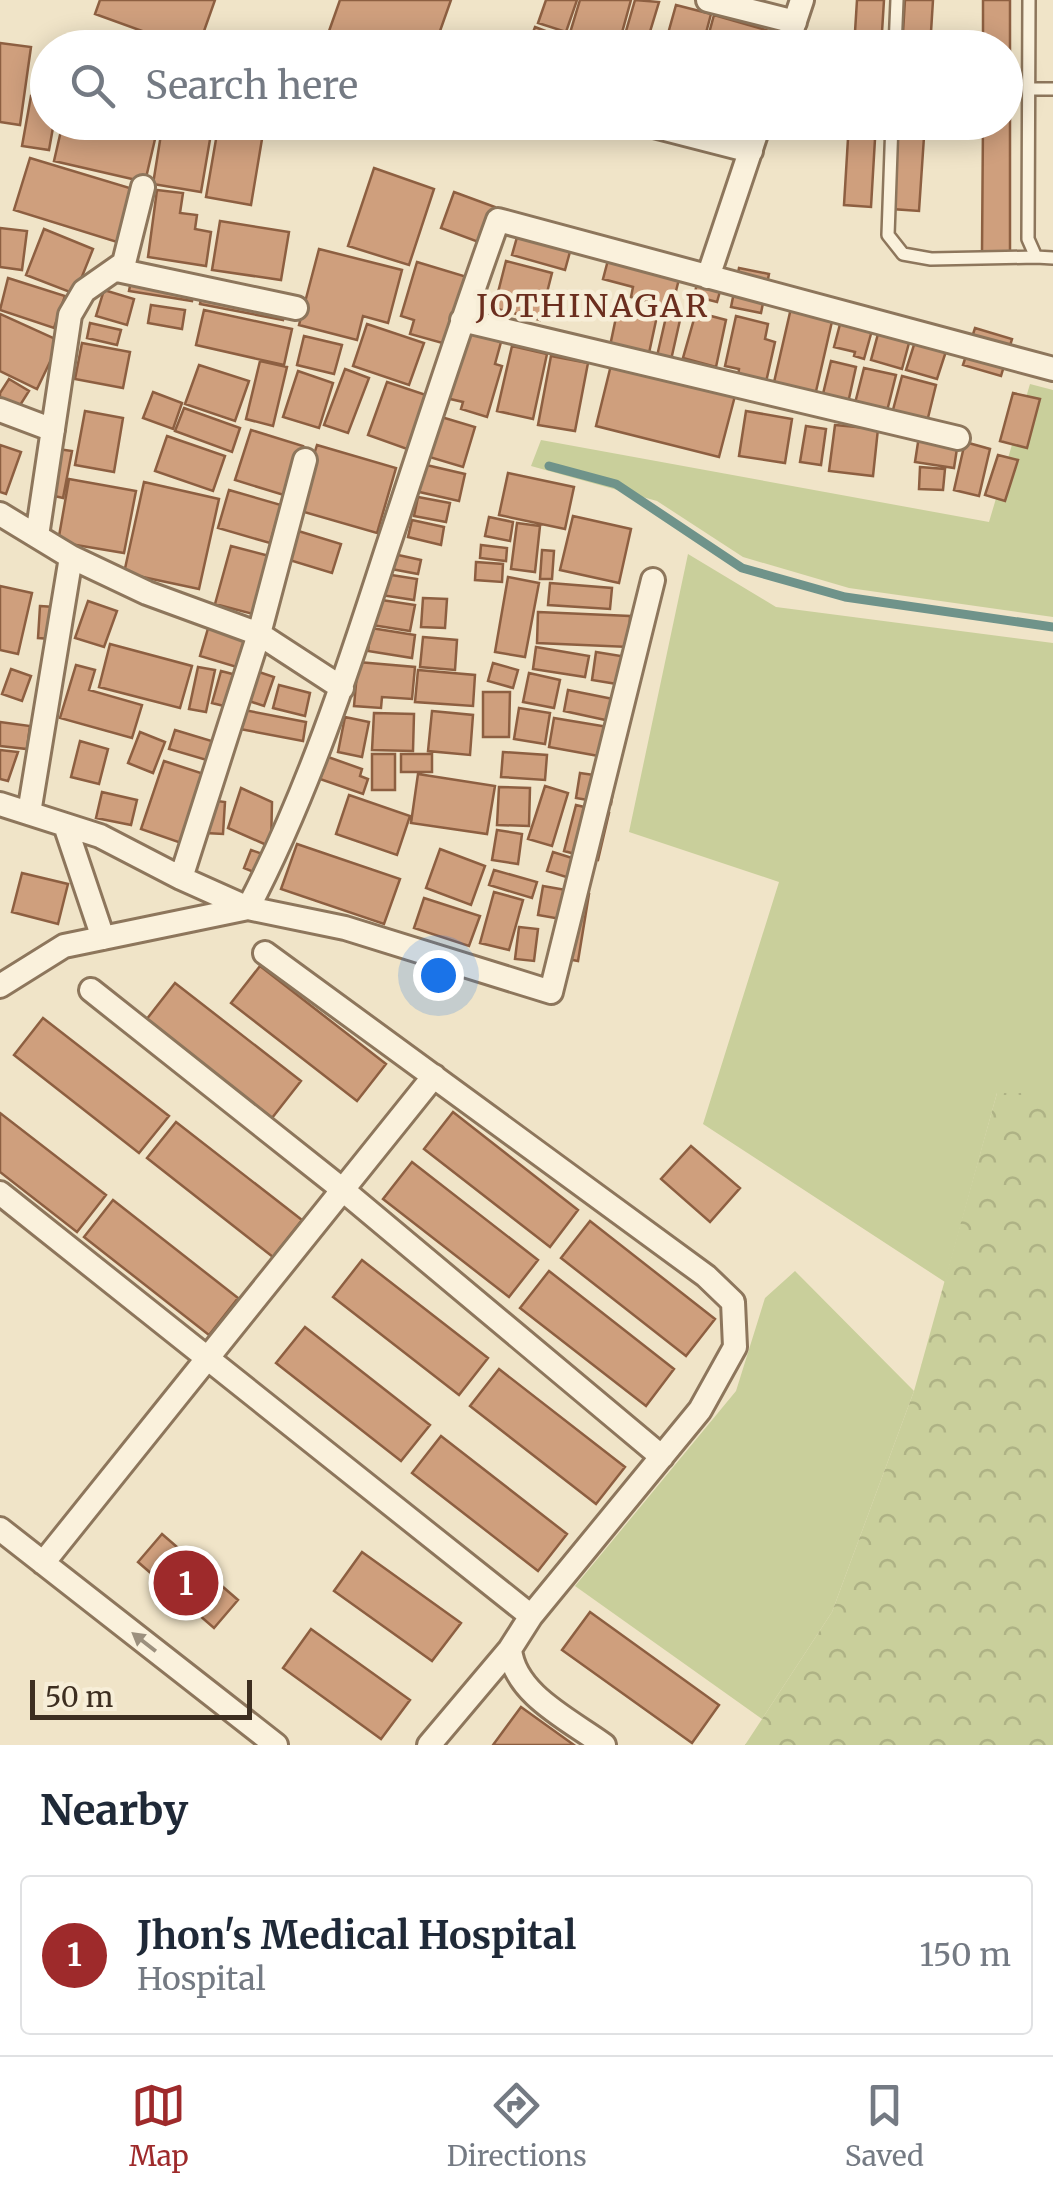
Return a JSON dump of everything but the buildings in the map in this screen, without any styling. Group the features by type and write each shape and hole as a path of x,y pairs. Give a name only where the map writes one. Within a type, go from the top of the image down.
{"street":[{"path":"708,0 798,11"},
{"path":"708,140 751,151"},
{"path":"708,277 754,140"},
{"path":"37,536 70,315 84,291 124,263 144,187"},
{"path":"248,908 282,842 342,688 498,220 1053,369"},
{"path":"117,270 296,308"},
{"path":"462,320 958,438"},
{"path":"0,410 53,430"},
{"path":"181,878 259,634 305,460"},
{"path":"0,514 71,557 147,593 259,634 342,688"},
{"path":"29,813 71,557"},
{"path":"0,804 100,836 248,908 345,928 552,992 653,580"},
{"path":"65,826 103,938"},
{"path":"0,986 64,946 248,908"},
{"path":"264,953 706,1276 733,1302 735,1347 700,1410 429,1745"},
{"path":"91,990 343,1190 662,1457"},
{"path":"43,1562 434,1076"},
{"path":"0,1193 531,1616"},
{"path":"0,1529 276,1745"},
{"path":"510,1649 512,1667 525,1686 604,1745"}],"lane":[{"path":"896,30 897,0"},
{"path":"1029,0 1028,239 1036,257"},
{"path":"1029,89 1053,89"},
{"path":"891,140 888,235 903,254 931,259 1053,258"}],"green space":[{"path":"1030,384 1053,390 1053,617 849,588 743,557 657,501 531,466 541,440 989,522"},
{"path":"688,554 776,607 1053,643 1053,1093 997,1093 945,1282 703,1124 779,882 629,832"},
{"path":"997,1093 1053,1093 1053,1745 745,1745 832,1612 914,1391"},
{"path":"795,1271 914,1391 832,1612 762,1719 575,1586 736,1391 765,1298"}],"waterway":[{"path":"549,466 616,484 742,568 845,597 1053,627"}],"place":[{"name":"Jhon's Medical Hospital","path":"186,1583"}],"district":[{"name":"JOTHINAGAR","path":"593,306"}]}
